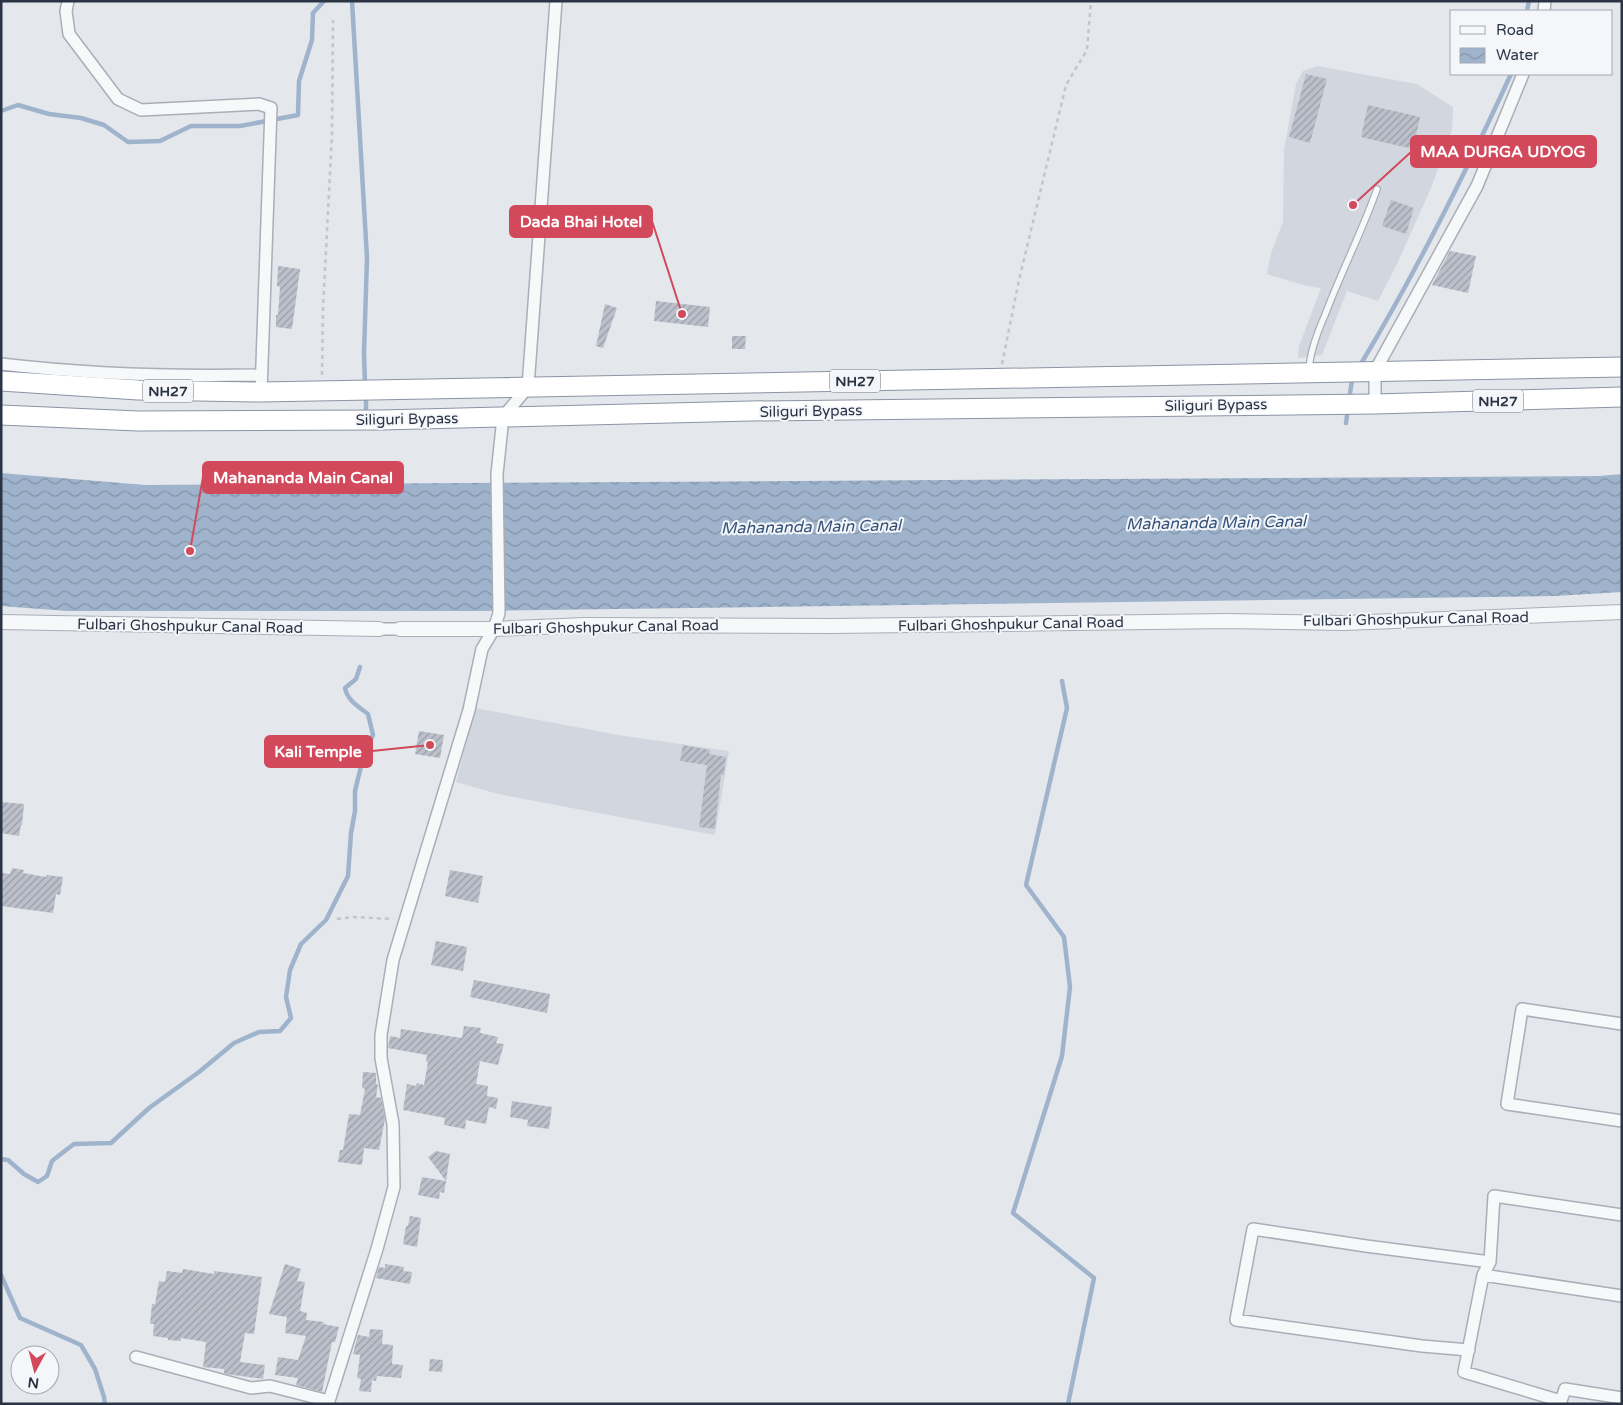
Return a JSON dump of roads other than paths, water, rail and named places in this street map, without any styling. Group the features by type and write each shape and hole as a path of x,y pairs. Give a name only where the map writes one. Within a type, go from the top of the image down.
{"highway":[{"name":"NH27","path":"1,381 138,390 261,384 329,391 1622,367"},
{"name":"Siliguri Bypass","path":"1,415 138,420 381,420 750,411 1375,404 1622,397"}],"street":[{"path":"1,364 192,376 261,384 271,108 259,104 141,110 118,99 69,34 66,11 68,1"},
{"path":"136,1357 251,1388 270,1386 328,1402 377,1249 394,1187 394,1124 381,1058 382,1035 393,960 469,710 482,649 494,629 499,613 497,474 503,417 528,387 556,1"},
{"path":"1375,404 1375,371 1477,186 1523,75"},
{"name":"Fulbari Ghoshpukur Canal Road","path":"400,629 494,629 584,625 832,626 1227,620 1344,623 1622,612"},
{"name":"Fulbari Ghoshpukur Canal Road","path":"1,622 379,629"},
{"path":"379,629 400,629"},
{"path":"1622,1024 1522,1009 1507,1104 1622,1121"},
{"path":"1622,1215 1494,1196 1490,1262 1483,1275 1464,1372 1562,1401 1565,1389 1622,1398"},
{"path":"1469,1350 1422,1346 1236,1320 1253,1229 1490,1262"},
{"path":"1483,1275 1622,1296"}],"lane":[{"path":"1309,372 1309,357 1318,332 1340,276 1370,211 1377,189"}],"water":[{"path":"1,473 145,485 1599,476 1622,474 1622,592 1555,596 481,611 67,611 1,606"}],"waterway":[{"path":"1,111 18,105 49,114 81,118 104,125 128,142 160,141 191,126 240,126 298,115 299,81 312,40 313,13 324,1"},
{"path":"352,1 367,258 365,384"},
{"path":"1527,10 1529,1"},
{"path":"1359,367 1439,223 1511,75"},
{"path":"1349,400 1354,376"},
{"path":"366,395 366,414"},
{"path":"1346,423 1348,408"},
{"path":"1,1159 8,1160 24,1174 38,1182 47,1176 52,1161 74,1144 111,1143 149,1108 199,1072 234,1043 259,1032 280,1031 291,1018 286,997 290,970 301,944 326,920 348,876 351,833 355,811 355,791 364,754 373,735 368,714 351,700 345,688 356,679 360,667"},
{"path":"1062,681 1067,708 1026,885 1064,937 1070,987 1062,1056 1013,1213 1094,1278 1068,1404"},
{"path":"1,1275 20,1318 81,1345 95,1369 105,1404"}],"place":[{"name":"MAA DURGA UDYOG","path":"1353,205"},
{"name":"Dada Bhai Hotel","path":"682,314"},
{"name":"Mahananda Main Canal","path":"190,551"},
{"name":"Kali Temple","path":"430,745"}]}
